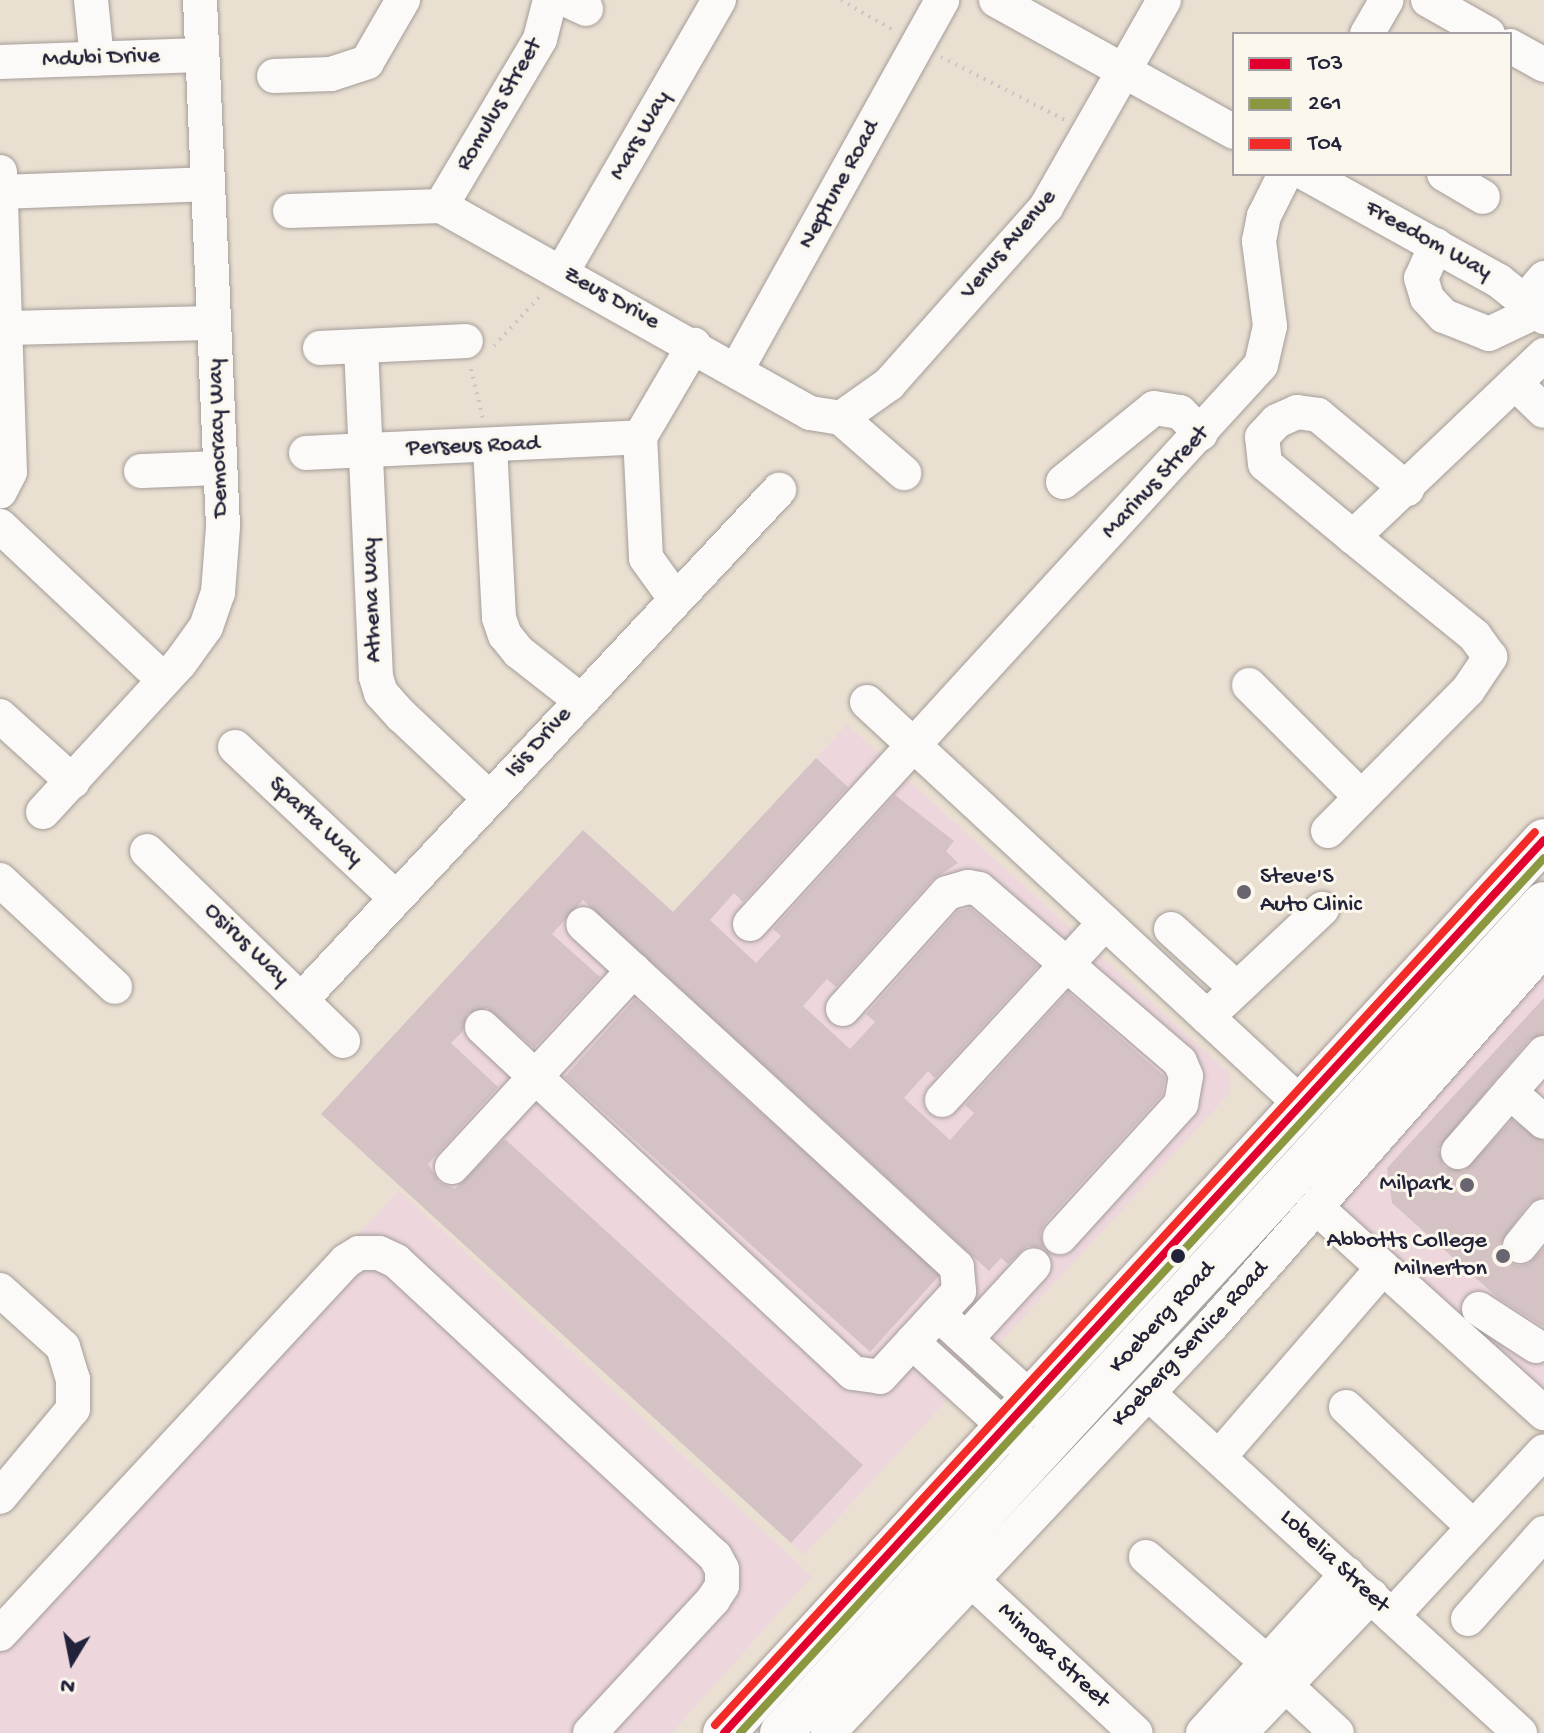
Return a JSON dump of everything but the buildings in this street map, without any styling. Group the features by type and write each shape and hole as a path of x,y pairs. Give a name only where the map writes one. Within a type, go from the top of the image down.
{"main road":[{"name":"Koeberg Road","path":"724,1733 1544,840"},
{"name":"Koeberg Road","path":"781,1733 1544,903"}],"street":[{"path":"91,0 97,59"},
{"name":"Democracy Way","path":"43,812 164,680 206,627 218,593 220,468 200,0"},
{"path":"274,76 331,74 367,62 403,0"},
{"name":"Romulus Street","path":"441,206 540,39 550,0"},
{"name":"Mars Way","path":"562,272 719,0"},
{"name":"Neptune Road","path":"737,369 942,0"},
{"path":"996,0 1232,131"},
{"name":"Venus Avenue","path":"841,418 889,384 1046,207 1164,0"},
{"path":"1368,32 1387,0"},
{"path":"1428,0 1484,32"},
{"path":"1512,47 1544,65"},
{"name":"Mdubi Drive","path":"0,62 201,55"},
{"name":"Marinus Street","path":"750,924 1254,375 1270,343 1259,241 1264,216 1284,176"},
{"name":"Freedom Way","path":"1310,176 1537,302"},
{"path":"1447,176 1483,197"},
{"path":"0,492 10,472 1,182 208,184"},
{"path":"290,211 441,206"},
{"name":"Zeus Drive","path":"441,206 737,369 810,413 841,418 904,473"},
{"path":"1436,245 1421,278 1427,298 1444,316 1489,334 1537,302"},
{"path":"4,328 214,323"},
{"path":"674,597 646,558 640,437 694,345"},
{"path":"320,348 466,346"},
{"name":"Athena Way","path":"361,347 381,693 489,798"},
{"path":"1353,537 1407,489 1535,399 1544,355"},
{"path":"1063,482 1154,408 1180,412 1201,434"},
{"path":"1328,831 1468,690 1490,657 1475,636 1265,464 1262,437 1277,421 1297,412 1318,415 1407,489"},
{"name":"Perseus Road","path":"306,453 640,437"},
{"path":"490,446 499,618 505,635 519,652 579,699"},
{"path":"141,471 220,468"},
{"name":"Isis Drive","path":"302,999 674,597 779,490"},
{"path":"0,526 164,680"},
{"path":"1249,685 1360,796"},
{"path":"867,702 1301,1104"},
{"path":"0,716 73,782"},
{"name":"Sparta Way","path":"235,747 395,897"},
{"name":"Osirus Way","path":"147,851 343,1041"},
{"path":"0,880 115,987"},
{"path":"843,1009 956,889 979,889 1180,1062 1186,1076 1181,1104 1060,1237"},
{"path":"1207,1017 1322,909"},
{"path":"942,1100 1105,923"},
{"path":"482,1027 853,1373 880,1377 959,1291 957,1267 948,1254 583,924"},
{"path":"1171,929 1236,988"},
{"name":"Koeberg Service Road","path":"828,1733 1148,1393 1317,1208 1544,949"},
{"path":"452,1167 634,970"},
{"path":"1458,1152 1544,1053"},
{"path":"1510,1092 1544,1122"},
{"path":"1317,1208 1544,1413"},
{"path":"1520,1246 1544,1216"},
{"path":"0,1634 346,1261 359,1253 379,1253 408,1271 715,1556 722,1569 722,1586 713,1600 590,1733"},
{"path":"966,1339 1034,1265"},
{"path":"1219,1457 1383,1268"},
{"path":"0,1290 63,1347 73,1379 73,1409 0,1497"},
{"path":"1479,1309 1540,1349 1506,1379"},
{"path":"938,1314 966,1339 1018,1412"},
{"path":"912,1342 1018,1412 1049,1441"},
{"name":"Lobelia Street","path":"1148,1393 1520,1733"},
{"path":"1346,1407 1471,1525"},
{"path":"1203,1733 1370,1596 1471,1525 1544,1451"},
{"path":"1468,1619 1537,1554"},
{"path":"1146,1557 1276,1673 1337,1733"},
{"name":"Mimosa Street","path":"970,1579 1136,1733"},
{"path":"1240,1733 1276,1673"}],"path":[{"path":"841,0 918,45 1090,133"},
{"path":"490,446 466,346 498,345 562,272"}],"shaded area":[{"path":"847,724 1230,1074 1230,1093 804,1555 321,1114 583,830 674,912"},
{"path":"1544,949 1544,1413 1317,1208"},
{"path":"399,1190 812,1576 672,1733 0,1733 0,1619"}],"transit line":[{"name":"T04","path":"715,1725 1535,832"},
{"name":"T03","path":"724,1733 1544,840"},
{"name":"261","path":"740,1733 1544,858"}],"place":[{"name":"Steve'S Auto Clinic","path":"1244,892"},
{"name":"Milpark","path":"1467,1185"},
{"name":"Abbotts College Milnerton","path":"1503,1256"}]}
